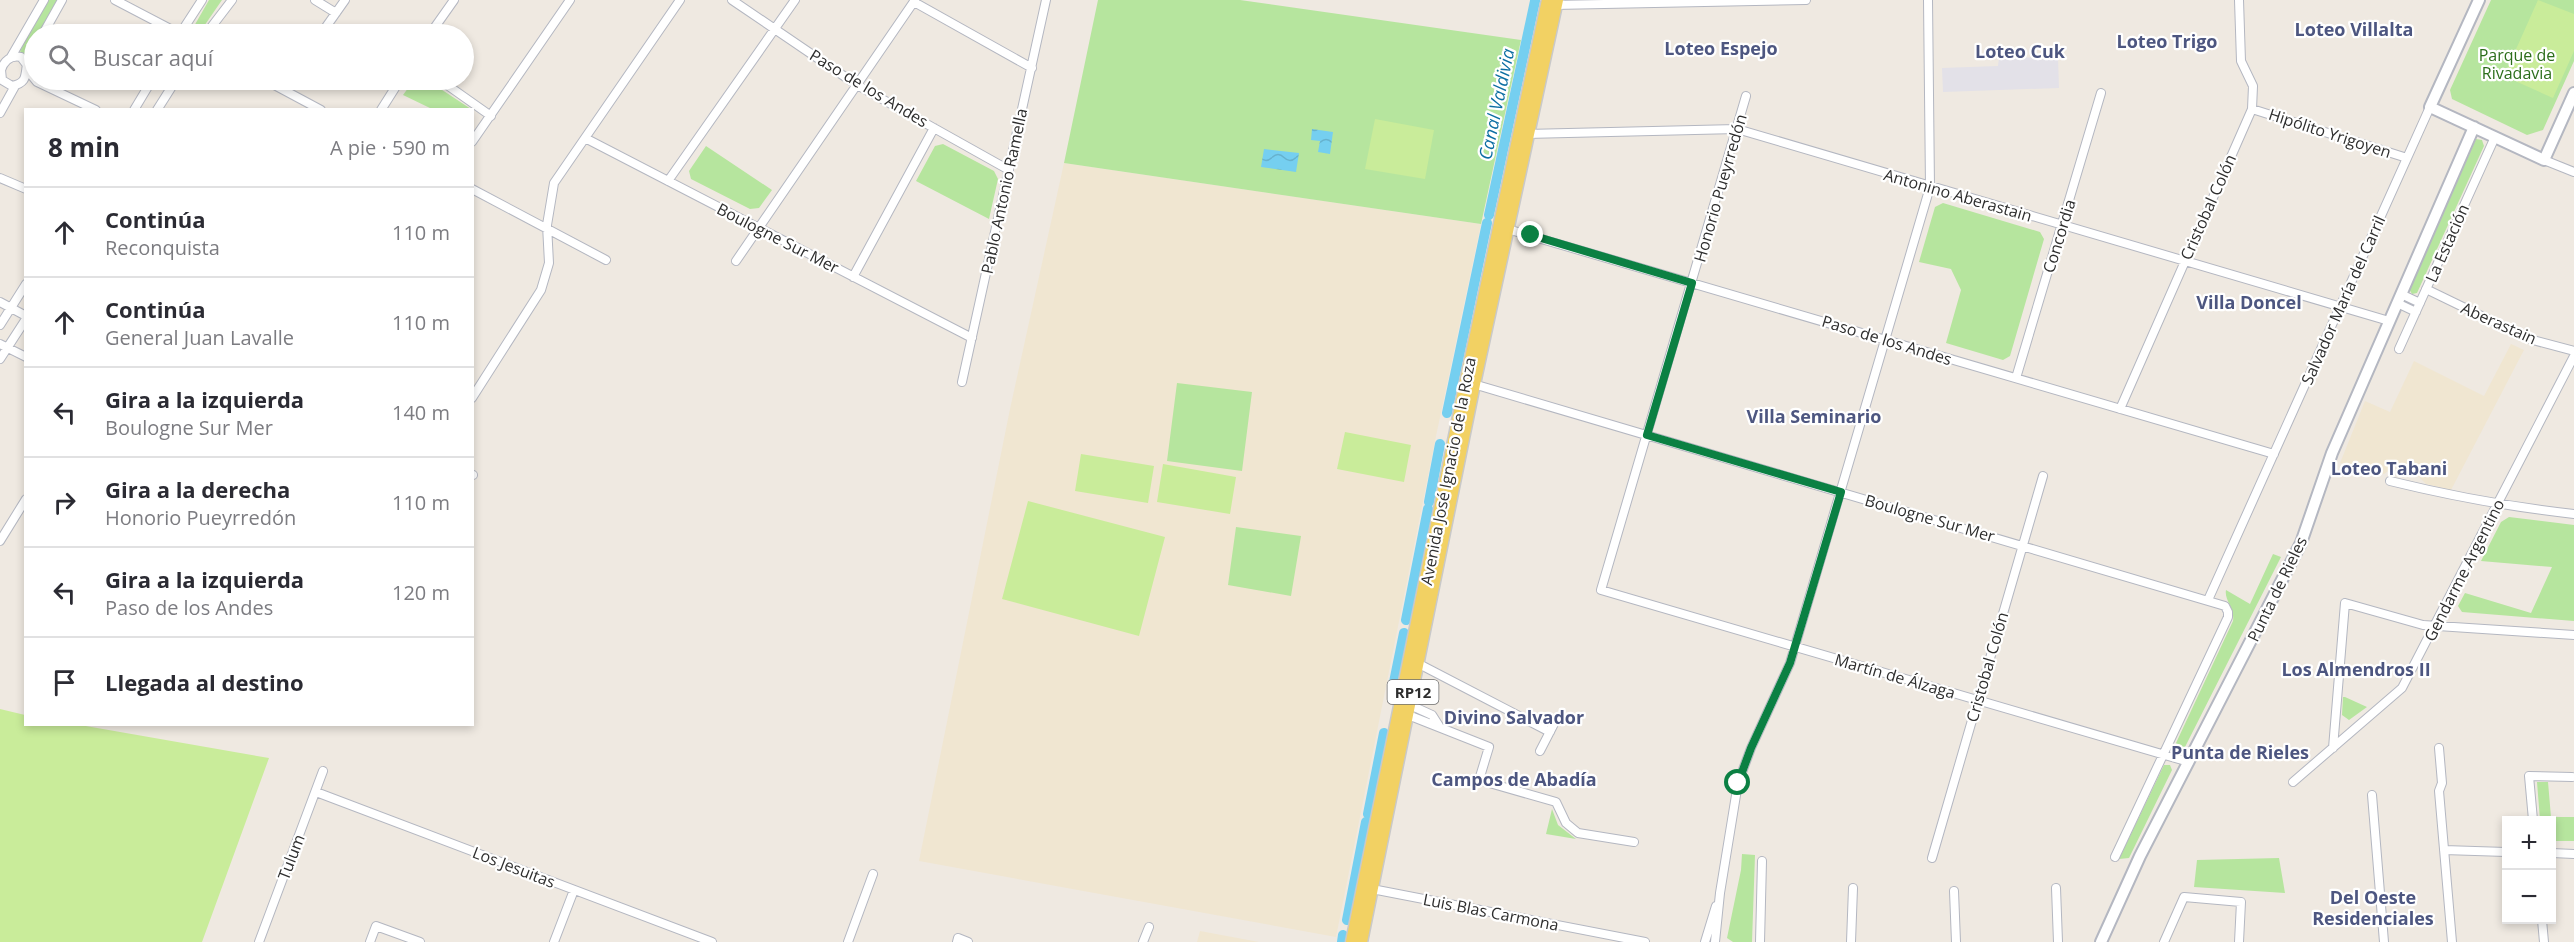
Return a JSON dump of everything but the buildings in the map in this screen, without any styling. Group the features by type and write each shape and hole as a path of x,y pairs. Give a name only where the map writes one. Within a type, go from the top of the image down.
{"main road":[{"name":"Avenida José Ignacio de la Roza","path":"1352,942 1552,3"},
{"name":"Avenida José Ignacio de la Roza","path":"1361,942 1419,664 1470,383"}],"street":[{"path":"29,24 44,0"},
{"path":"49,24 62,0"},
{"path":"115,0 161,24"},
{"path":"186,24 202,0"},
{"path":"214,24 232,0"},
{"path":"315,0 336,13"},
{"path":"328,24 345,0"},
{"path":"437,24 454,0"},
{"path":"474,139 570,0"},
{"path":"474,395 541,290 549,263 547,229 554,183 680,0"},
{"name":"Paso de los Andes","path":"732,0 857,85 1009,170"},
{"path":"668,181 795,0"},
{"name":"Pablo Antonio Ramella","path":"962,382 1046,0"},
{"path":"1552,3 1806,0"},
{"path":"1715,942 1720,893 1738,783 1795,647 1930,187 1929,0"},
{"name":"Cristobal Colón","path":"2120,409 2252,109 2253,86 2241,61 2240,0"},
{"name":"Salvador María del Carril","path":"2208,600 2479,0"},
{"path":"736,261 914,1 1032,68"},
{"path":"24,31 6,59 0,74 7,84 24,83"},
{"path":"6,59 21,57 24,62"},
{"path":"0,113 24,74"},
{"path":"54,90 92,108"},
{"path":"135,108 147,90"},
{"path":"158,108 170,90"},
{"path":"285,90 317,108"},
{"path":"382,108 394,90"},
{"path":"454,90 491,116"},
{"name":"Concordia","path":"2016,378 2102,93"},
{"path":"2544,160 2574,93"},
{"name":"Honorio Pueyrredón","path":"1601,590 1746,96"},
{"path":"2430,107 2574,172"},
{"name":"Hipólito Yrigoyen","path":"2252,109 2407,158"},
{"name":"Punta de Rieles","path":"2102,942 2140,856 2301,543 2332,453 2474,127"},
{"path":"853,277 934,128"},
{"name":"Antonino Aberastain","path":"1524,134 1737,129 2389,321"},
{"name":"La Estación","path":"2399,349 2495,137"},
{"name":"Boulogne Sur Mer","path":"585,138 972,338"},
{"path":"0,178 24,188"},
{"path":"474,190 606,260"},
{"name":"Paso de los Andes","path":"1504,228 2274,454"},
{"path":"0,325 24,287"},
{"name":"Aberastain","path":"2426,289 2529,339 2574,353"},
{"path":"2399,299 2420,303"},
{"path":"2399,299 2416,312"},
{"path":"0,302 24,316"},
{"path":"0,359 4,346 24,320"},
{"path":"4,346 24,356"},
{"name":"Gendarme Argentino","path":"2293,782 2402,688 2498,505 2574,353"},
{"name":"Boulogne Sur Mer","path":"1470,383 2221,604 2228,610 2228,617 2164,754"},
{"name":"Cristobal Colón","path":"1932,858 2043,476"},
{"path":"2390,481 2498,505 2574,514"},
{"path":"0,541 24,502"},
{"name":"Martín de Álzaga","path":"1601,590 2189,762"},
{"path":"2333,748 2345,603 2423,625 2574,635"},
{"path":"1419,664 1550,732"},
{"path":"1409,710 1440,727 1489,747 1479,780 1556,802 1566,823 1578,833 1634,842"},
{"path":"1540,751 1557,718"},
{"path":"2439,748 2442,783 2439,791 2452,942"},
{"path":"2115,856 2164,754"},
{"name":"Tulum","path":"259,942 323,771"},
{"path":"2533,816 2529,776 2572,777"},
{"name":"Los Jesuitas","path":"316,792 712,942"},
{"path":"2372,795 2384,942"},
{"path":"2444,850 2502,852"},
{"path":"2556,853 2574,854"},
{"path":"1760,942 1762,861"},
{"path":"848,942 873,874"},
{"path":"1851,942 1853,888"},
{"path":"2056,888 2058,942"},
{"path":"554,942 574,890"},
{"name":"Luis Blas Carmona","path":"1372,890 1608,938 1645,942"},
{"path":"1954,891 1956,942"},
{"path":"1705,942 1720,893"},
{"path":"2164,942 2184,897 2241,902 2239,942"},
{"path":"2542,924 2544,942"},
{"path":"370,942 376,926 420,942"},
{"path":"1143,942 1149,927"},
{"path":"957,942 958,938 968,942"}],"shaded area":[{"path":"2058,57 2059,88 1943,92 1942,68 1998,66 1999,58"},
{"path":"1064,163 1481,224 1436,436 1336,937 919,861 1010,409"},
{"path":"2511,344 2524,350 2451,490 2426,484 2410,468 2397,465 2384,474 2340,463 2365,401 2390,412 2414,361 2484,396"},
{"path":"1200,931 1259,942 1197,942"}],"green space":[{"path":"48,0 58,0 45,24 35,24"},
{"path":"209,0 222,0 206,24 195,24"},
{"path":"1098,0 1240,0 1521,40 1481,224 1064,163"},
{"name":"Parque de Rivadavia","path":"2491,0 2574,0 2574,61 2543,130 2527,135 2452,99 2450,90"},
{"path":"2538,0 2574,14 2574,51 2553,98 2504,76"},
{"path":"24,44 24,55 20,51"},
{"path":"407,90 442,90 469,108 430,108 403,95"},
{"path":"1375,119 1434,130 1425,179 1365,169"},
{"path":"2476,139 2482,140 2484,146 2417,293 2412,294 2409,289"},
{"path":"943,144 994,171 998,179 989,219 916,181 935,146"},
{"path":"706,146 772,190 759,208 750,209 691,179 689,171"},
{"path":"1943,203 2040,232 2044,239 2010,356 2003,360 1946,343 1961,290 1951,269 1919,262 1935,207"},
{"path":"1177,383 1252,392 1242,471 1167,461"},
{"path":"1345,432 1411,445 1404,482 1337,469"},
{"path":"1081,454 1154,466 1148,503 1075,491"},
{"path":"1163,464 1236,477 1230,514 1157,502"},
{"path":"1028,501 1165,537 1139,636 1002,599"},
{"path":"2509,517 2574,525 2574,621 2462,612 2458,606 2465,593 2531,613 2552,567 2481,561 2501,522"},
{"path":"1236,527 1301,536 1291,596 1228,585"},
{"path":"2273,554 2281,557 2185,747 2179,749 2176,743 2233,621 2226,590 2250,604"},
{"path":"2343,697 2367,707 2349,720 2342,715"},
{"path":"0,709 24,715 24,726 86,726 269,758 202,942 0,942"},
{"path":"2164,765 2170,765 2172,770 2129,858 2119,859"},
{"path":"2537,782 2548,782 2551,816 2540,816"},
{"path":"1552,809 1558,825 1576,839 1546,834"},
{"path":"2556,817 2574,817 2574,841 2556,841"},
{"path":"1742,854 1755,855 1752,942 1733,942 1727,938 1741,870"},
{"path":"2279,858 2285,893 2194,887 2197,860"}],"water":[{"path":"1312,129 1333,132 1330,154 1318,152 1320,141 1311,140"},
{"path":"1264,149 1299,153 1296,172 1261,167"}],"waterway":[{"name":"Canal Valdivia","path":"1489,215 1535,1"},
{"name":"Canal Valdivia","path":"1447,413 1487,223"},
{"name":"Canal Valdivia","path":"1429,502 1440,444"},
{"name":"Canal Valdivia","path":"1406,620 1428,509"},
{"name":"Canal Valdivia","path":"1393,687 1404,633"},
{"name":"Canal Valdivia","path":"1368,814 1384,733"},
{"name":"Canal Valdivia","path":"1347,920 1366,822"},
{"name":"Canal Valdivia","path":"1342,942 1343,935"}],"district":[{"name":"Loteo Villalta","path":"2354,29"},
{"name":"Loteo Trigo","path":"2167,41"},
{"name":"Loteo Espejo","path":"1721,48"},
{"name":"Loteo Cuk","path":"2020,51"},
{"name":"Villa Doncel","path":"2249,302"},
{"name":"Villa Seminario","path":"1814,416"},
{"name":"Loteo Tabani","path":"2389,468"},
{"name":"Los Almendros II","path":"2356,669"},
{"name":"Divino Salvador","path":"1514,717"},
{"name":"Punta de Rieles","path":"2240,752"},
{"name":"Campos de Abadía","path":"1514,779"},
{"name":"Del Oeste Residenciales","path":"2373,907"}],"route":[{"path":"1531,235 1692,283 1647,435 1841,492 1790,663 1751,748 1738,783"}]}
